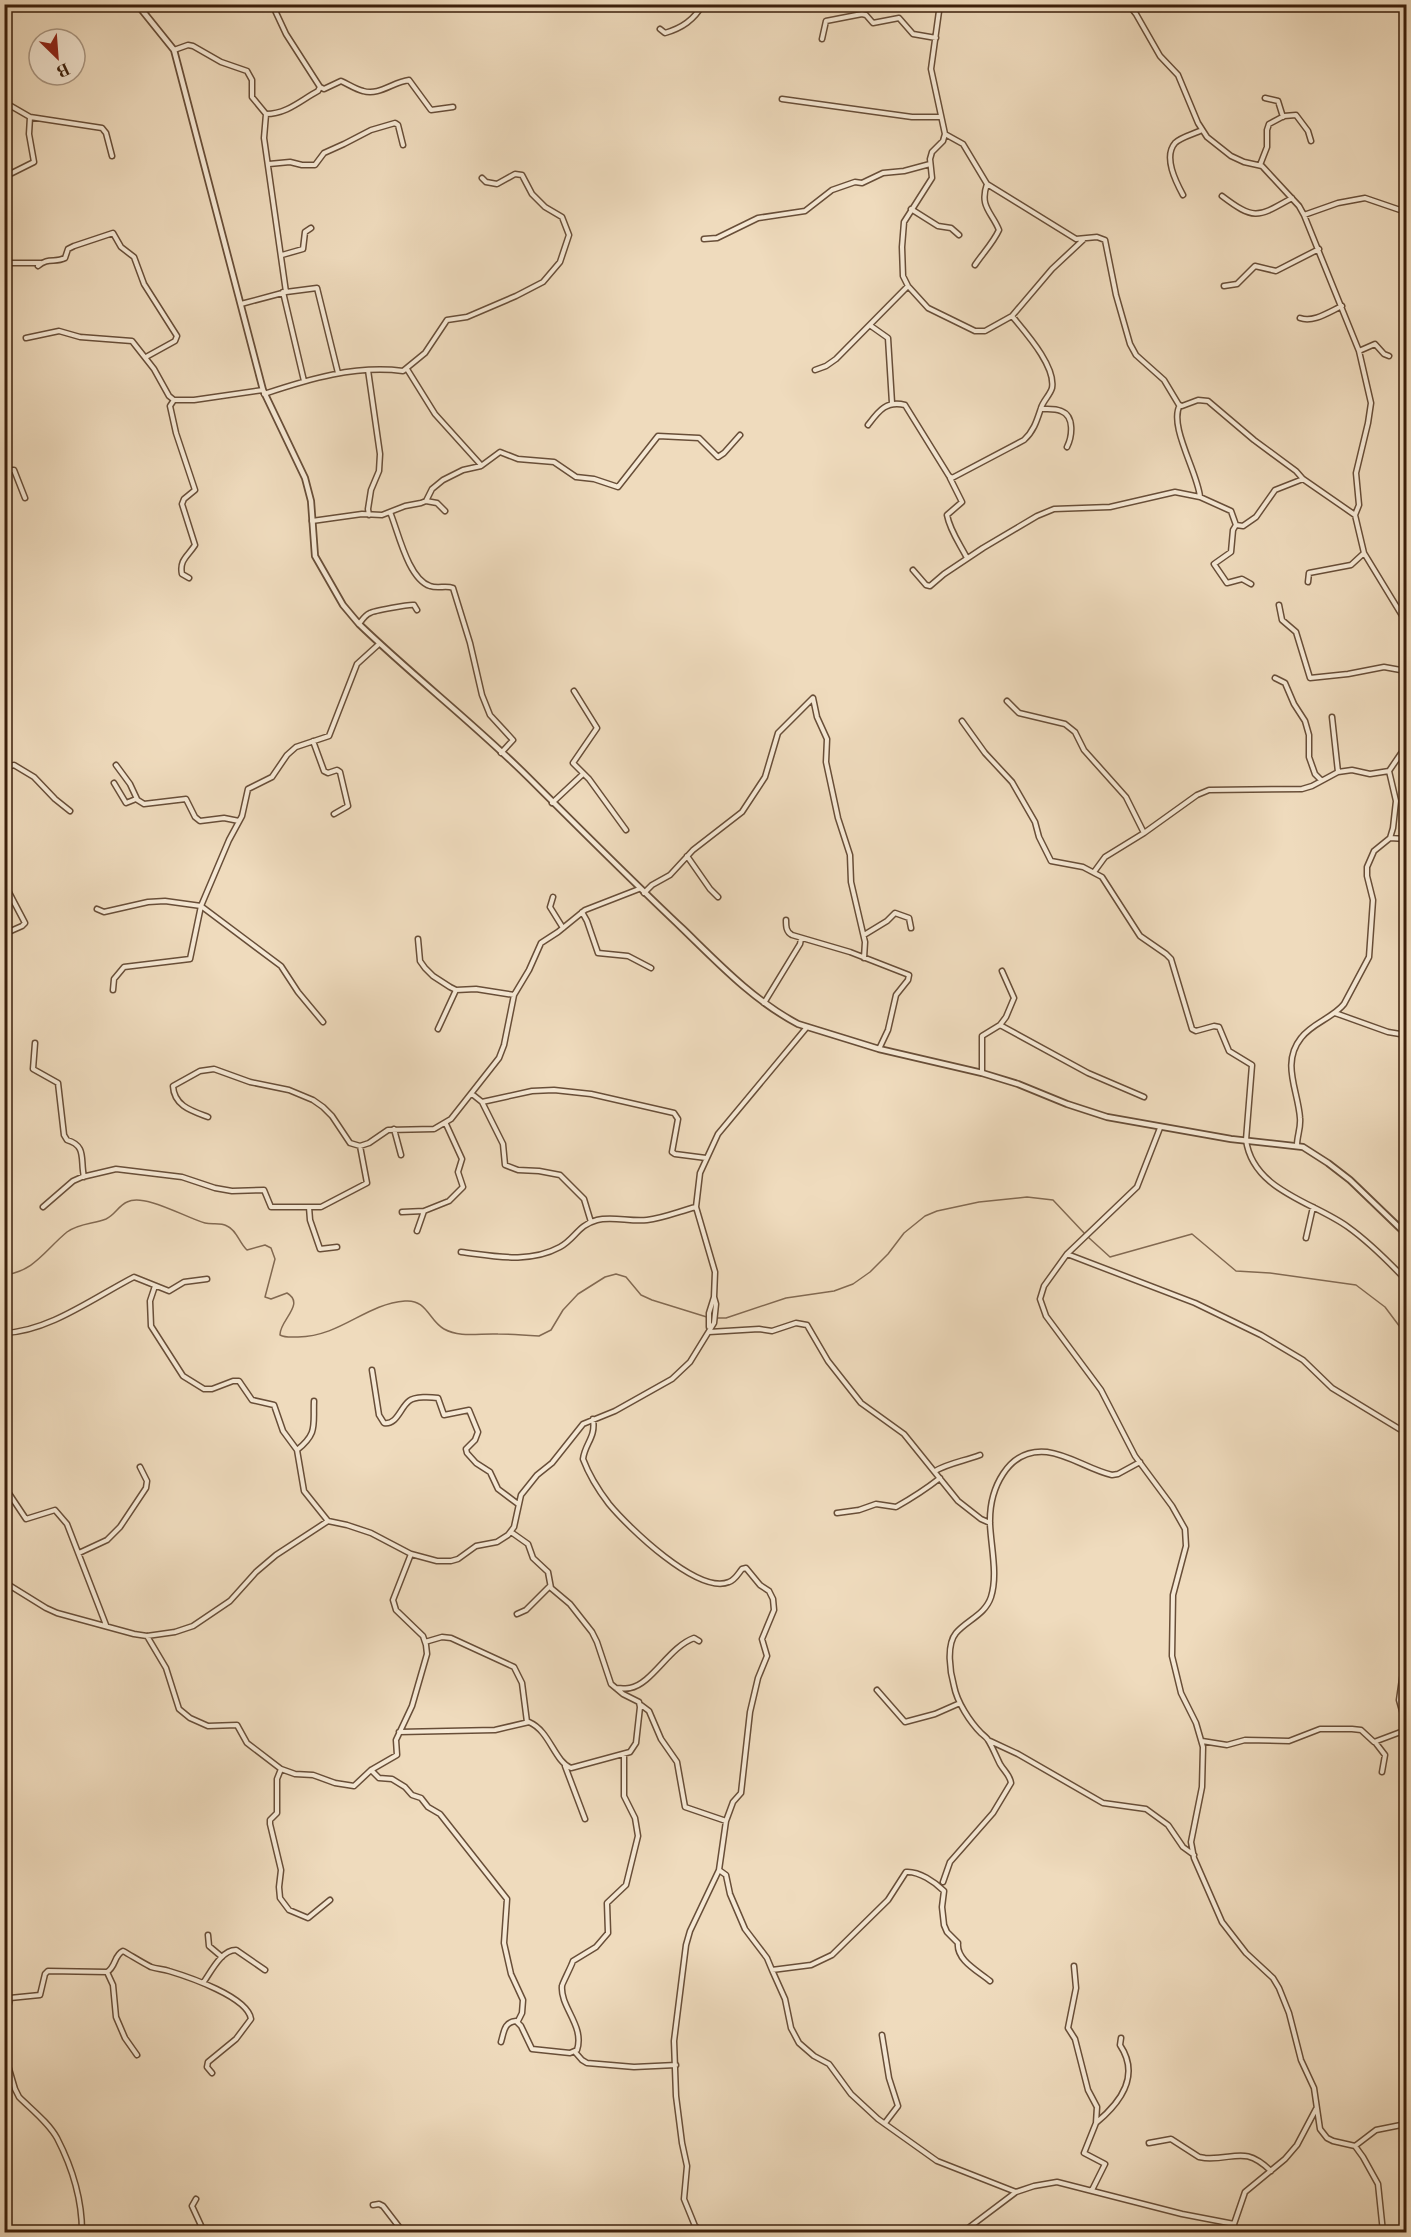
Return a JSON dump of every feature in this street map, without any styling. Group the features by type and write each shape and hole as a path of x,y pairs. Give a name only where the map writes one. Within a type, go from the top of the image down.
{"street":[{"path":"4,13 9,4"},
{"path":"137,4 174,51 263,392 303,470 310,494 315,556 343,605 359,624 501,753 729,975 763,1003 788,1019 879,1049 982,1073 1018,1084 1107,1117 1160,1128 1297,1145 1328,1163 1343,1175 1407,1234"},
{"path":"272,4 291,44 320,87 324,89 341,81 361,91 373,92 400,81 409,81 431,110 453,107"},
{"path":"660,29 667,33 685,25 695,17 703,4"},
{"path":"940,4 931,69 945,134 943,141 932,153 930,164 932,178 911,209 903,226 903,276 908,286 928,308 975,331 985,331 1012,316 1052,269 1083,240"},
{"path":"1128,4 1160,56 1178,75 1202,130 1231,156 1244,162 1260,165 1292,198 1304,215 1359,351 1371,403 1356,472 1359,505 1354,515"},
{"path":"822,39 826,21 862,14 873,23 899,18 913,34 936,38"},
{"path":"174,51 188,45 193,46 221,62 247,71 252,80 252,97 266,114 264,138 282,255 284,292 304,381"},
{"path":"266,114 277,114 288,110 318,91 320,87"},
{"path":"1265,98 1278,101 1283,117"},
{"path":"782,99 912,117 941,117"},
{"path":"4,102 30,117 102,128 106,133 112,156"},
{"path":"1260,165 1267,147 1269,124 1283,117 1294,115 1298,117 1310,134 1311,141"},
{"path":"12,173 34,162 29,134 30,117"},
{"path":"268,164 290,162 315,165 324,153 371,130 395,123 403,145"},
{"path":"1184,195 1174,177 1171,152 1178,141 1202,130"},
{"path":"945,134 963,144 987,184 1076,239 1097,237 1105,240 1116,295 1130,344 1136,355 1164,380 1180,405"},
{"path":"704,239 717,238 758,218 805,210 829,192 855,182 862,183 883,172 904,171 930,164"},
{"path":"26,338 59,331 80,337 132,341 146,357 169,396 174,400 263,392 338,373 368,370 403,371 433,343 447,320 470,316 543,282 560,262 566,248 569,235 561,217 545,207 532,194 522,175 515,174 497,184 486,182 482,178"},
{"path":"975,265 999,230 990,217 984,197 987,184"},
{"path":"1222,196 1254,214 1266,213 1292,198"},
{"path":"1304,215 1338,203 1365,198 1407,212"},
{"path":"911,209 938,226 951,228 959,235"},
{"path":"282,255 303,249 305,232 311,228"},
{"path":"4,263 40,264 45,260 62,259 65,258 66,251 70,248 113,232 121,247 134,257 144,284 177,336 175,341 146,357"},
{"path":"1224,286 1237,284 1255,266 1276,271 1319,249"},
{"path":"815,370 831,364 908,286"},
{"path":"241,304 284,292 311,287 318,289 338,373"},
{"path":"1300,318 1306,320 1321,316 1342,306"},
{"path":"950,478 1024,440 1033,430 1052,390 1051,375 1038,350 1012,316"},
{"path":"871,326 888,338 892,403"},
{"path":"1359,351 1375,344 1389,356"},
{"path":"407,369 435,414 482,466"},
{"path":"368,370 380,454 379,471 371,490 369,514"},
{"path":"174,400 170,406 174,429 195,490 184,499 182,504 195,545 183,559 181,566 184,577 189,579"},
{"path":"1180,405 1185,406 1198,400 1208,401 1303,479 1354,515 1364,553 1407,622"},
{"path":"868,425 880,410 892,403 906,406 962,502 947,516 952,532 967,558"},
{"path":"1180,405 1176,413 1178,426 1198,484 1200,497"},
{"path":"1041,409 1060,410 1067,415 1072,433 1067,447"},
{"path":"426,501 432,489 443,480 464,470 482,466 501,452 518,459 554,462 576,477 594,479 618,487 658,436 699,438 718,457 740,435"},
{"path":"4,470 14,470 25,498"},
{"path":"1236,525 1243,526 1251,522 1275,490 1303,479"},
{"path":"913,570 926,585 930,586 967,558 1030,519 1054,509 1100,508 1168,493 1200,497 1231,511 1236,525 1233,530 1231,552 1214,564 1227,583 1242,579 1251,584"},
{"path":"312,521 369,514 382,515 426,501 437,503 445,511"},
{"path":"390,512 403,551 415,572 428,586 453,588 470,643 484,703 490,715 513,740 501,753"},
{"path":"1308,582 1309,573 1351,565 1364,553"},
{"path":"359,624 373,612 410,604 414,605 417,610"},
{"path":"1279,605 1282,620 1296,632 1310,678 1383,667 1407,671"},
{"path":"113,990 114,979 124,967 190,959 201,906 239,821 248,789 272,777 287,755 296,747 327,738 331,734 357,664 380,644"},
{"path":"1275,678 1285,683 1294,704 1305,721 1310,735 1309,757 1315,774 1321,780"},
{"path":"574,691 597,728 572,761 626,830"},
{"path":"644,893 652,885 670,875 687,856 742,812 765,777 778,733 813,698 817,717 827,739 826,762 841,831 850,855 851,882 864,935 864,958"},
{"path":"1007,700 1019,713 1065,724 1075,732 1084,750 1126,797 1144,833"},
{"path":"1332,717 1338,772"},
{"path":"962,721 985,753 1012,782 1035,822 1039,837 1051,861 1094,872 1102,877 1140,936 1169,956 1192,1029 1196,1031 1214,1026 1219,1027 1229,1051 1252,1065 1246,1140 1253,1160 1272,1185 1333,1217 1359,1235 1407,1280"},
{"path":"313,741 324,771 328,773 337,770 340,772 348,806 334,814"},
{"path":"1094,872 1108,855 1144,833 1197,795 1209,790 1302,789 1338,772 1352,771 1370,774 1389,771 1407,746"},
{"path":"4,768 14,765 26,771 70,811"},
{"path":"116,765 137,800 144,804 186,799 195,817 200,821 224,818 239,821"},
{"path":"1297,1145 1300,1116 1291,1076 1292,1057 1300,1038 1311,1027 1344,1004 1369,957 1373,900 1367,867 1374,851 1390,838 1396,804 1389,771"},
{"path":"552,802 583,774"},
{"path":"114,783 126,803 137,800"},
{"path":"1390,838 1407,839"},
{"path":"687,856 718,897"},
{"path":"4,883 11,892 25,923 4,934"},
{"path":"208,1117 180,1104 173,1086 200,1071 220,1070 250,1082 289,1090 313,1100 332,1116 350,1143 360,1146 375,1140 386,1131 394,1129 427,1130 446,1124 499,1059 514,995 541,943 592,906 639,889"},
{"path":"553,897 550,907 563,928"},
{"path":"97,909 102,912 148,902 165,901 201,906 281,966 298,992 323,1022"},
{"path":"582,912 598,953 628,956 651,968"},
{"path":"864,935 887,921 895,913 909,918 911,928"},
{"path":"786,920 788,933 801,939 864,958 909,976 896,995 888,1030 879,1049"},
{"path":"418,939 420,960 425,968 433,976 456,990 476,989 514,995"},
{"path":"763,1003 801,939"},
{"path":"982,1073 982,1036 1000,1025 1014,998 1002,971"},
{"path":"438,1029 456,990"},
{"path":"1335,1012 1388,1032 1407,1035"},
{"path":"1000,1025 1088,1073 1144,1097"},
{"path":"155,1286 150,1301 152,1326 183,1376 204,1389 212,1389 233,1381 239,1382 252,1400 274,1405 283,1431 297,1450 304,1491 308,1499 328,1521 371,1533 411,1554 437,1561 458,1559 476,1546 497,1542 511,1532 518,1516 521,1495 537,1475 552,1463 583,1424 615,1411 672,1379 690,1362 709,1330 715,1314 715,1272 696,1207 700,1173 722,1129 807,1027"},
{"path":"35,1043 33,1069 58,1083 64,1135 67,1140 79,1146 84,1177"},
{"path":"482,1102 532,1091 554,1090 591,1094 674,1113 678,1119 672,1152 706,1158"},
{"path":"472,1094 482,1102 503,1144 505,1165 518,1170 560,1175 584,1199 591,1222"},
{"path":"402,1212 424,1211 449,1201 464,1187 458,1172 462,1159 446,1124"},
{"path":"1160,1128 1137,1187 1074,1245 1044,1286 1040,1299 1046,1316 1101,1390 1140,1462 1172,1506 1186,1533 1184,1552 1173,1594 1172,1656 1181,1693 1202,1741 1203,1778 1191,1842 1194,1855 1222,1922 1246,1953 1273,1978 1280,1988 1292,2021 1300,2060 1314,2088 1316,2109 1323,2134 1333,2141 1355,2146 1377,2184 1383,2232"},
{"path":"394,1129 401,1155"},
{"path":"43,1208 62,1189 84,1177 120,1169 182,1177 232,1191 264,1190 271,1207 321,1207 367,1183 360,1146"},
{"path":"309,1207 310,1220 320,1249 337,1247"},
{"path":"460,1252 492,1257 526,1258 559,1248 579,1228 591,1222 604,1219 648,1220 696,1207"},
{"path":"1306,1238 1313,1207"},
{"path":"417,1231 424,1211"},
{"path":"1067,1254 1194,1303 1261,1335 1304,1360 1332,1388 1407,1433"},
{"path":"4,1333 23,1332 61,1316 134,1277 169,1291 184,1282 207,1279"},
{"path":"709,1330 709,1318 714,1298"},
{"path":"709,1330 772,1331 796,1323 807,1325 828,1361 861,1403 904,1434 958,1501 981,1519 990,1523"},
{"path":"372,1370 380,1420 384,1424 391,1423 413,1399 436,1397 444,1414 469,1410 478,1432 475,1440 466,1449 467,1453 476,1463 490,1472 498,1489 518,1504"},
{"path":"297,1450 307,1442 312,1434 314,1401"},
{"path":"593,1419 594,1434 584,1453 584,1462 602,1494 633,1528 692,1576 710,1583 725,1584 734,1580 742,1569 746,1568 760,1585 769,1591 773,1599 774,1610 762,1639 767,1656 758,1678 750,1712 741,1792 733,1802 726,1821 719,1870 690,1931 686,1945 674,2041 676,2096 687,2166 684,2199 695,2226 702,2232"},
{"path":"1140,1462 1114,1476 1054,1454 1034,1452 1018,1457 1007,1467 994,1497 990,1523 993,1561 990,1598 980,1614 957,1632 951,1643 952,1677 960,1703 980,1733 989,1741 1018,1754 1102,1803 1146,1809 1168,1825 1183,1847 1194,1855"},
{"path":"934,1471 949,1463 980,1455"},
{"path":"79,1552 107,1540 120,1527 147,1484 140,1467"},
{"path":"837,1513 859,1510 876,1503 896,1507 920,1494 940,1478"},
{"path":"4,1486 26,1519 55,1510 70,1529 107,1625"},
{"path":"4,1582 51,1611 134,1634 147,1636 175,1632 193,1626 211,1615 238,1593 276,1554 328,1521"},
{"path":"511,1532 528,1544 533,1558 548,1572 553,1591 570,1604 592,1632 611,1684 623,1694 638,1700 640,1705 649,1712 661,1739 677,1762 685,1807 726,1821"},
{"path":"147,1636 166,1668 179,1709 190,1718 208,1726 237,1725 247,1743 280,1768 351,1786 356,1785 372,1770 397,1755 396,1740 412,1706 426,1660 425,1642 420,1632 406,1621 394,1605 393,1595 411,1554"},
{"path":"517,1614 528,1608 550,1586"},
{"path":"425,1642 442,1637 451,1638 514,1667 522,1683 527,1722"},
{"path":"615,1688 634,1687 651,1674 667,1656 686,1642 694,1638 699,1641"},
{"path":"1407,1651 1399,1701 1407,1725"},
{"path":"877,1690 905,1722 935,1714 960,1703"},
{"path":"565,1765 574,1768 630,1752 636,1743 640,1705"},
{"path":"399,1732 495,1730 527,1722 536,1726 550,1741 565,1765 585,1819"},
{"path":"1202,1741 1227,1745 1245,1740 1289,1741 1320,1729 1360,1730 1375,1742 1385,1755 1382,1772"},
{"path":"1375,1742 1407,1730"},
{"path":"943,1882 950,1862 993,1813 1011,1783 989,1741"},
{"path":"575,2052 578,2047 578,2035 562,1992 562,1984 570,1973 573,1961 596,1947 608,1933 607,1903 626,1885 638,1836 635,1818 624,1797 624,1754"},
{"path":"280,1768 277,1779 277,1813 270,1820 281,1870 280,1898 289,1910 308,1918 330,1900"},
{"path":"372,1770 379,1778 392,1779 405,1787 412,1795 421,1798 428,1807 440,1814 507,1899 504,1943 511,1974 523,2000 522,2013 518,2021"},
{"path":"719,1870 726,1875 730,1894 745,1929 767,1958 784,1999 793,2033 799,2043 814,2056 829,2064 851,2094 885,2123 937,2161 1016,2192"},
{"path":"772,1970 811,1965 832,1955 888,1900 906,1872 910,1871 926,1878 944,1891 943,1921 947,1932 958,1943 962,1958 990,1982"},
{"path":"207,1935 209,1946 222,1956"},
{"path":"203,1983 222,1956 236,1950 265,1970"},
{"path":"4,1997 40,1995 45,1974 48,1971 107,1972 114,1967 118,1954 123,1951 153,1968 166,1970 203,1983 236,2001 252,2016 237,2038 208,2062 207,2067 212,2073"},
{"path":"1074,1966 1077,1988 1068,2028 1075,2040 1088,2090 1096,2103 1098,2113 1084,2153 1105,2164 1092,2190"},
{"path":"107,1972 113,1985 116,2017 125,2038 137,2055"},
{"path":"4,2028 10,1998"},
{"path":"518,2021 532,2049 575,2052"},
{"path":"501,2042 505,2026 518,2021"},
{"path":"882,2035 889,2078 898,2106 885,2123"},
{"path":"1096,2122 1117,2102 1130,2075 1126,2053 1119,2045 1121,2038"},
{"path":"4,2052 19,2097 45,2123 56,2138 79,2200 81,2232"},
{"path":"575,2052 587,2063 634,2067 676,2065"},
{"path":"1235,2232 1234,2224 1245,2192 1285,2159 1297,2145 1316,2109"},
{"path":"1355,2146 1376,2130 1407,2124"},
{"path":"1149,2143 1171,2139 1199,2157 1205,2158 1245,2154 1271,2171"},
{"path":"963,2232 1016,2192 1057,2182 1182,2214 1234,2224"},
{"path":"196,2199 192,2206 204,2232"},
{"path":"373,2205 383,2206 403,2232"}],"waterway":[{"path":"4,1115 9,1144 4,1172"},
{"path":"4,1275 32,1265 72,1229 106,1219 127,1202 144,1201 155,1203 205,1223 227,1226 233,1230 247,1250 265,1245 271,1248 275,1259 265,1297 271,1299 287,1293 294,1302 281,1330 280,1335 282,1336 314,1335 341,1326 391,1303 405,1301 418,1303 439,1325 450,1332 539,1336 551,1330 563,1310 578,1294 605,1277 616,1274 626,1277 641,1295 710,1318 726,1318 786,1298 834,1291 853,1284 870,1272 904,1233 925,1216 937,1211 979,1202 1027,1197 1053,1200 1085,1234"},
{"path":"1088,1237 1110,1257 1192,1234 1236,1271 1270,1273 1356,1285 1385,1307 1406,1335"}]}
